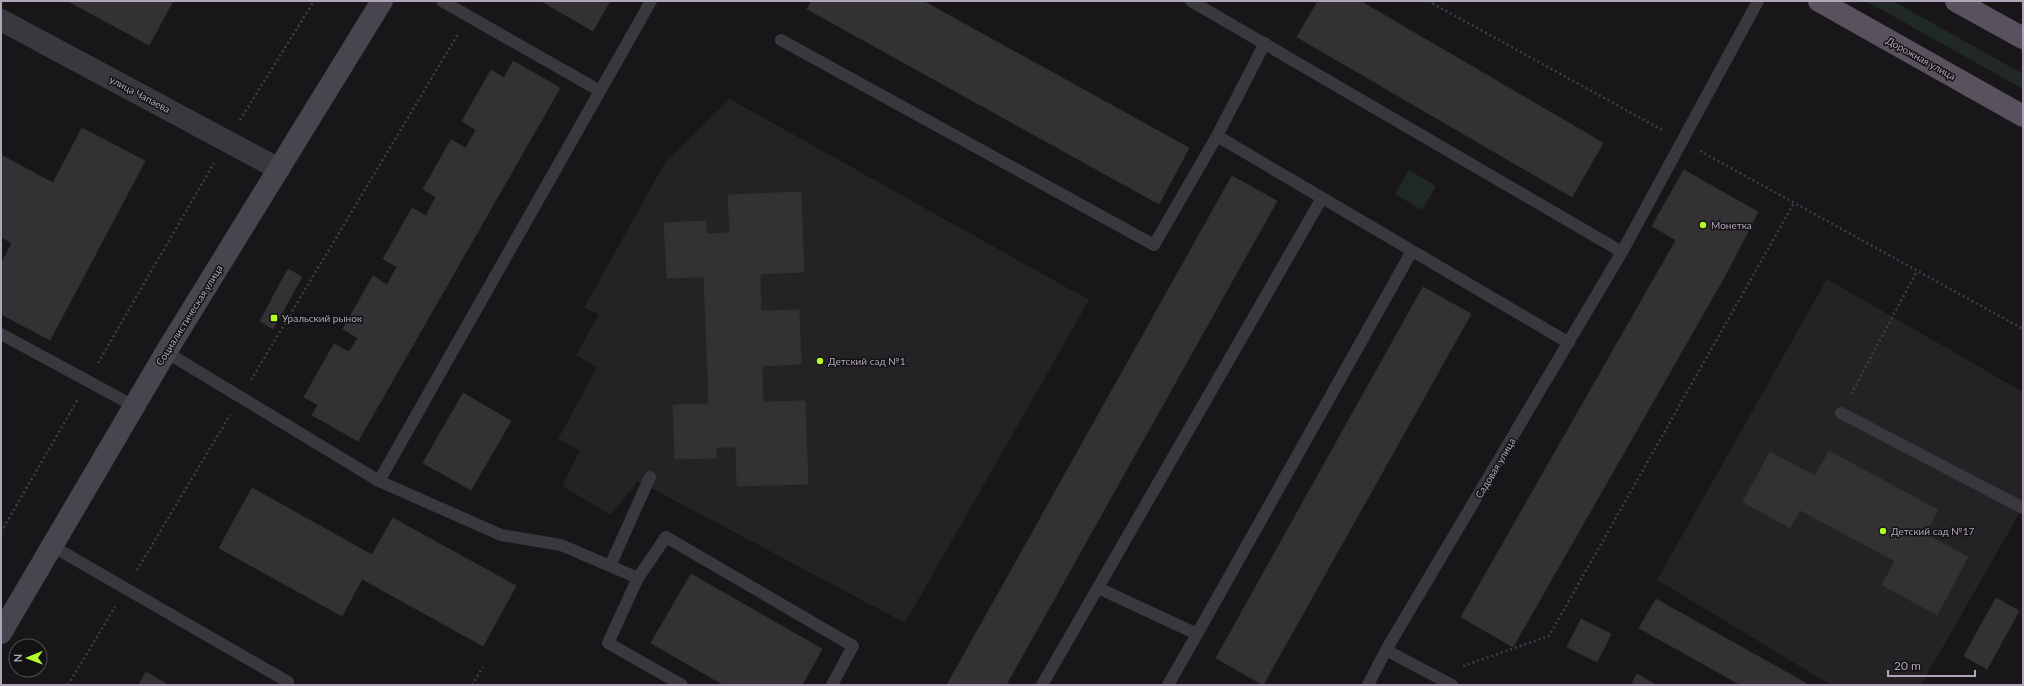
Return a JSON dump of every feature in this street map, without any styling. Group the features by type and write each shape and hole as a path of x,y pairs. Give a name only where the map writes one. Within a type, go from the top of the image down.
{"main road":[{"name":"Социалистическая улица","path":"1,633 166,352 382,1"},
{"name":"Дорожная улица","path":"1820,1 2023,116"},
{"path":"1956,1 2023,38"}],"street":[{"name":"улица Чапаева","path":"1,20 279,169"}],"lane":[{"path":"442,1 600,91"},
{"path":"379,481 651,1"},
{"path":"1191,1 1622,252"},
{"name":"Садовая улица","path":"1368,685 1386,650 1622,252 1683,142 1758,1"},
{"path":"781,40 1154,246 1217,136 1265,43"},
{"path":"1217,136 1569,343"},
{"path":"1042,685 1322,198"},
{"path":"1168,685 1412,251"},
{"path":"1,334 134,406"},
{"path":"166,352 379,481 502,535 561,545 638,578"},
{"path":"1841,413 2023,508"},
{"path":"610,566 650,477"},
{"path":"682,685 608,643 638,578 666,537 853,646 832,685"},
{"path":"52,546 288,682 288,685"},
{"path":"1098,588 1197,634"},
{"path":"1386,650 1452,685"}],"path":[{"path":"1,532 227,140 314,1"},
{"path":"1428,1 2023,329"},
{"path":"68,685 469,16"},
{"path":"1434,675 1549,636 1794,202"},
{"path":"1841,413 1917,271"},
{"path":"472,685 483,667"}],"shaded area":[{"path":"1866,1 1893,1 2023,74 2023,89"},
{"name":"Детский сад №1","path":"730,99 1089,300 905,623 638,481 611,515 562,486 580,451 558,439 597,367 576,355 599,314 584,308 666,161"},
{"path":"1409,170 1436,186 1422,210 1395,194"},
{"path":"1827,279 2023,392 2023,507 1921,685 1831,685 1657,580"}],"building":[{"path":"68,1 173,1 149,45"},
{"path":"541,1 610,1 593,31"},
{"path":"812,1 923,1 1189,148 1159,204 807,9"},
{"path":"1318,1 1360,1 1603,143 1572,197 1297,37"},
{"path":"513,61 560,88 358,441 312,415 318,405 304,397 334,344 349,352 358,338 343,329 373,276 387,285 397,267 383,259 412,208 426,216 436,197 423,189 451,140 466,148 476,130 462,121 491,70 504,78"},
{"path":"82,128 145,161 50,340 1,314 1,264 12,243 1,237 1,155 53,183"},
{"path":"1684,170 1758,212 1726,274 1513,647 1461,617 1676,240 1652,226"},
{"path":"1232,176 1277,201 1006,685 947,685"},
{"path":"801,192 804,272 760,274 761,311 799,310 801,364 762,366 763,402 805,401 808,484 737,486 736,447 716,447 716,458 675,459 673,405 709,404 704,277 667,278 664,223 706,221 706,234 730,233 728,195"},
{"path":"288,269 302,277 273,329 260,321"},
{"path":"1423,287 1471,314 1263,685 1216,658"},
{"path":"463,393 511,421 471,490 423,463"},
{"name":"Детский сад №17","path":"1829,451 1938,510 1925,534 1968,557 1937,615 1882,585 1895,561 1800,510 1790,528 1743,502 1770,452 1815,476"},
{"path":"252,488 372,555 393,518 516,586 483,646 362,579 342,616 219,548"},
{"path":"691,574 822,649 802,685 724,685 651,643"},
{"path":"1996,598 2019,611 1987,669 1964,656"},
{"path":"1656,599 1809,685 1741,685 1639,628"},
{"path":"1581,619 1611,634 1597,662 1567,647"},
{"path":"146,672 168,685 139,685"},
{"path":"1637,674 1656,685 1631,685"}],"place":[{"name":"Монетка","path":"1703,225"},
{"name":"Уральский рынок","path":"274,318"},
{"name":"Детский сад №1","path":"820,361"},
{"name":"Детский сад №17","path":"1883,531"}]}
